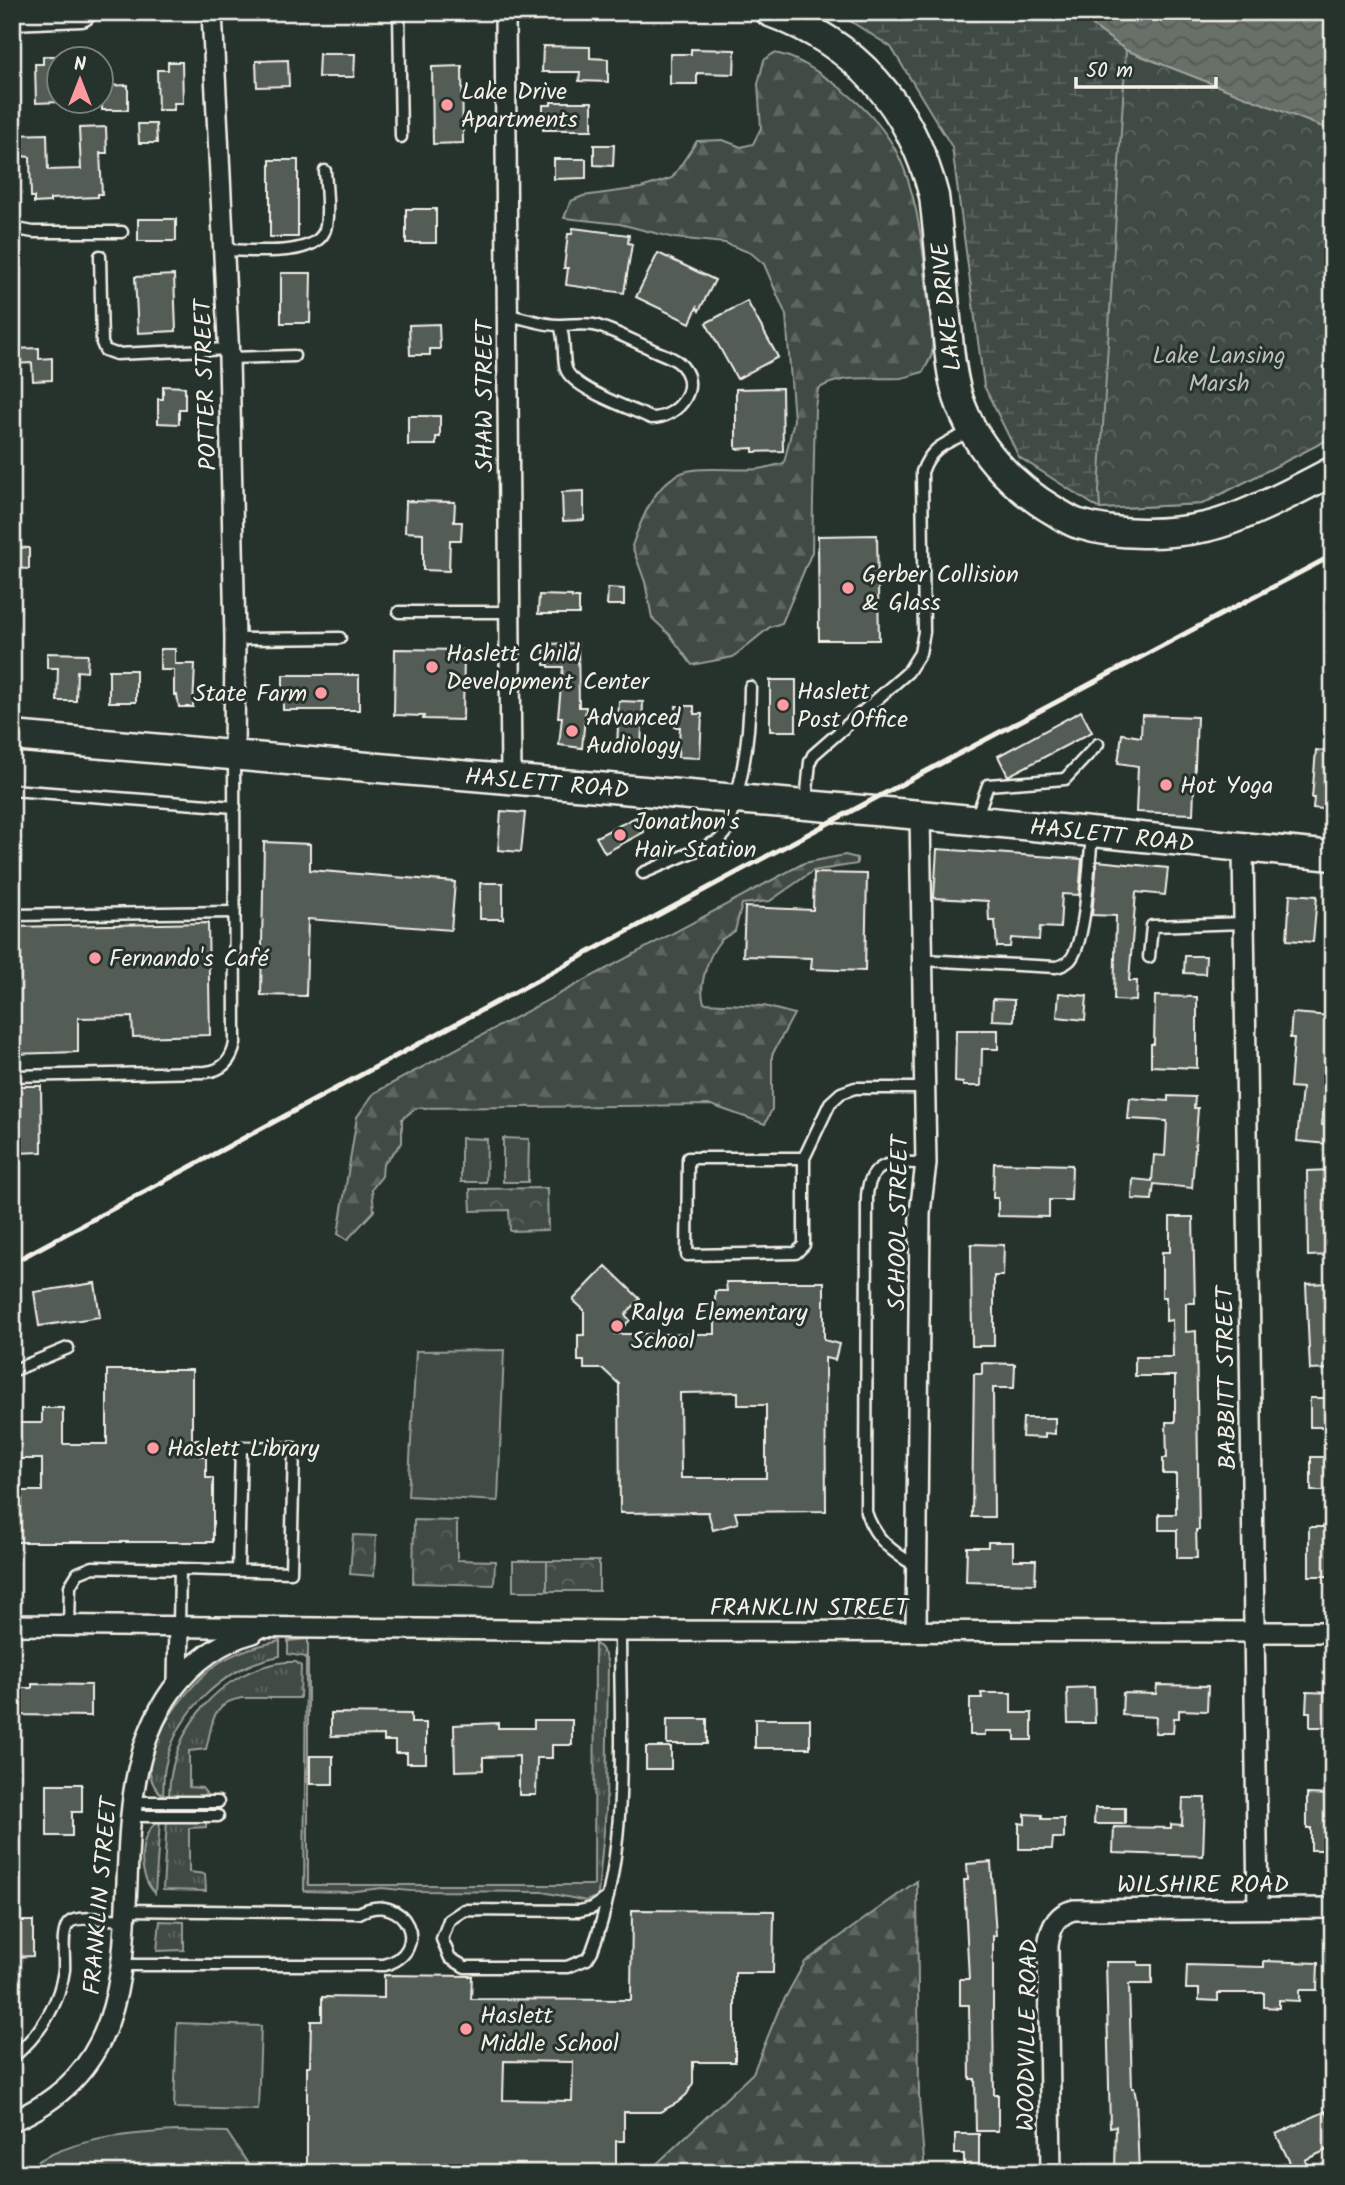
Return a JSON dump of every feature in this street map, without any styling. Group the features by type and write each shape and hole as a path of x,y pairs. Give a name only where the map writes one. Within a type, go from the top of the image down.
{"street":[{"path":"12,15 81,12"},
{"name":"POTTER STREET","path":"212,12 229,353 235,639 234,755"},
{"name":"SHAW STREET","path":"505,12 511,780"},
{"name":"LAKE DRIVE","path":"770,12 813,31 855,60 891,99 918,145 934,196 950,370 959,399 973,430 998,466 1036,499 1077,524 1110,531 1166,531 1208,526 1253,509 1333,471"},
{"name":"HASLETT ROAD","path":"12,736 920,815 1333,856"},
{"name":"SCHOOL STREET","path":"916,1632 919,1213 926,1164 920,815"},
{"name":"BABBITT STREET","path":"1244,848 1258,1908"},
{"name":"FRANKLIN STREET","path":"12,1625 620,1631 1333,1632"},
{"path":"178,1682 179,1626"},
{"name":"FRANKLIN STREET","path":"12,2122 47,2104 63,2091 90,2060 112,2016 122,1965 134,1783 144,1746 158,1713 178,1682 209,1651 225,1642 256,1632 284,1629"},
{"name":"WILSHIRE ROAD","path":"1074,1910 1333,1908"},
{"name":"WOODVILLE ROAD","path":"1051,2173 1048,1946 1049,1935 1055,1922 1064,1912 1074,1910"}],"lane":[{"path":"399,12 401,137"},
{"path":"224,250 299,249 320,239 326,228 326,171"},
{"path":"12,228 33,232 122,232"},
{"path":"100,256 102,343 108,352 294,356"},
{"path":"508,315 560,326 574,323 597,326 676,361 682,367 688,383 681,407 667,416 651,418 577,384 566,369 565,343 560,326"},
{"path":"806,805 813,755 908,672 920,653 924,632 922,472 925,462 935,449 973,430"},
{"path":"399,612 510,612"},
{"path":"235,639 340,638"},
{"path":"643,873 718,841 726,832 744,763 750,720 750,687"},
{"path":"975,821 988,785 1065,779 1098,744"},
{"path":"12,1076 206,1072 222,1067 230,1059 234,1043 234,755"},
{"path":"12,790 234,807"},
{"path":"923,960 1055,967 1068,962 1075,953 1084,909 1092,833"},
{"path":"12,915 234,912"},
{"path":"1149,957 1152,926 1245,923"},
{"path":"804,1158 688,1158 687,1255 790,1254 801,1249 804,1245 804,1158 827,1109 841,1093 855,1088 925,1088"},
{"path":"917,1567 882,1542 872,1528 866,1512 867,1196 868,1182 884,1165 926,1164"},
{"path":"12,1371 68,1348"},
{"path":"69,1626 70,1586 78,1573 93,1567 238,1571 291,1572 294,1448 240,1447 238,1571"},
{"path":"179,1626 180,1569"},
{"path":"608,1897 586,1910 464,1910 449,1920 442,1939 450,1958 465,1967 567,1967 587,1959 592,1951 608,1897 620,1803 620,1631"},
{"path":"132,1809 218,1802"},
{"path":"132,1809 218,1816"},
{"path":"12,2058 34,2036 52,2008 63,1972 65,1930 70,1922 79,1918 125,1915 359,1913 369,1908 388,1907 402,1916 408,1924 411,1936 404,1954 384,1965 122,1965"}],"green space":[{"path":"836,12 1074,12 1126,50 1333,131 1333,437 1202,504 1100,509 1019,457 984,386 952,147 891,47"},
{"name":"Lake Lansing Marsh","path":"1126,50 1333,131 1333,437 1202,504 1100,509"},
{"path":"774,53 804,64 840,88 874,119 894,147 908,180 918,219 932,331 932,353 923,372 901,378 848,379 818,389 815,407 812,552 782,623 770,627 733,657 692,665 670,635 652,618 645,582 632,546 646,510 670,479 693,470 758,469 784,463 794,420 786,315 764,264 751,253 725,243 674,238 620,224 564,218 571,201 583,196 641,188 672,178 697,141 723,140 741,147 753,144 761,128 758,84 764,60"},
{"path":"845,855 857,858 857,864 813,871 770,901 742,904 735,931 720,941 705,971 702,988 704,1003 764,1006 794,1014 772,1055 772,1109 765,1124 711,1105 416,1108 402,1119 402,1143 383,1164 382,1176 372,1189 374,1211 347,1240 338,1234 357,1117 374,1093 804,863"},
{"path":"461,1138 487,1139 486,1182 461,1182"},
{"path":"503,1138 529,1139 528,1182 503,1182"},
{"path":"547,1188 548,1230 510,1231 509,1210 471,1211 470,1189"},
{"path":"504,1350 498,1501 408,1496 416,1351"},
{"path":"414,1520 457,1521 457,1560 495,1561 494,1585 413,1583"},
{"path":"353,1535 376,1536 374,1576 350,1574"},
{"path":"513,1561 547,1561 547,1591 513,1591"},
{"path":"547,1561 599,1561 599,1591 547,1591"},
{"path":"308,1639 308,1885 594,1885 595,1643 598,1645 607,1659 608,1666 606,1810 596,1897 586,1901 543,1892 410,1891 382,1888 347,1892 304,1891 306,1657 288,1654 288,1641"},
{"path":"280,1641 280,1656 260,1661 222,1681 192,1710 171,1747 164,1770 163,1795 152,1781 150,1764 164,1724 178,1705 207,1672 220,1662 249,1649"},
{"path":"296,1662 301,1666 300,1698 243,1698 224,1704 212,1723 206,1749 189,1751 189,1787 202,1788 206,1793 203,1796 169,1796 178,1749 203,1707 220,1690 240,1677 262,1667"},
{"path":"167,1819 206,1821 206,1827 189,1828 189,1872 205,1874 206,1891 163,1890"},
{"path":"160,1820 155,1893 145,1876 142,1855 147,1834"},
{"path":"917,1881 919,2098 925,2173 647,2173 753,2073 779,2009 805,1962"},
{"path":"160,1921 184,1922 184,1950 157,1951"},
{"path":"177,2023 261,2026 258,2110 174,2108"},
{"path":"176,2131 227,2132 254,2173 19,2173 55,2153 94,2140"}],"water":[{"path":"1074,12 1333,12 1333,131 1126,50"}],"building":[{"path":"543,46 590,47 590,58 608,59 608,82 579,81 580,72 542,72"},
{"path":"691,49 735,50 734,74 697,73 697,84 670,84 670,54 691,54"},
{"path":"319,54 355,54 354,77 318,77"},
{"path":"43,56 46,56 46,103 36,103 35,64 43,64"},
{"path":"288,60 289,86 257,87 256,61"},
{"path":"168,62 182,62 183,103 174,103 174,110 158,110 157,70 168,70"},
{"name":"Lake Drive Apartments","path":"462,66 463,143 433,144 432,67"},
{"path":"116,85 128,85 128,110 116,110"},
{"path":"551,102 592,102 592,130 543,130 543,105 551,105"},
{"path":"138,124 156,124 157,143 139,143"},
{"path":"106,127 107,153 100,153 102,194 98,194 98,197 50,199 50,202 34,203 34,197 31,197 30,157 12,155 12,135 47,134 48,170 81,169 79,128"},
{"path":"594,145 614,145 613,166 594,165"},
{"path":"554,159 586,159 586,178 554,179"},
{"path":"270,160 298,160 298,237 270,237"},
{"path":"406,209 436,209 436,243 406,243"},
{"path":"138,219 176,219 176,241 138,241"},
{"path":"573,228 629,235 628,243 632,244 624,293 566,285 568,268 564,268 568,234 572,234"},
{"path":"658,253 715,280 690,323 636,297"},
{"path":"281,273 311,273 310,323 281,323"},
{"path":"174,275 176,331 138,333 135,277"},
{"path":"747,301 778,357 737,379 706,323"},
{"path":"439,324 440,349 430,349 430,355 410,355 409,325"},
{"path":"39,348 39,359 52,358 52,380 33,381 32,363 12,364 12,349"},
{"path":"163,386 185,387 185,409 179,409 179,424 158,423 158,399 163,399"},
{"path":"782,388 783,451 753,452 753,448 736,449 736,389"},
{"path":"408,416 440,416 440,437 436,437 436,445 408,445"},
{"path":"584,491 584,520 563,521 562,492"},
{"path":"406,501 455,502 454,522 462,522 461,540 450,540 449,571 423,570 423,533 405,532"},
{"name":"Gerber Collision & Glass","path":"877,535 879,640 819,640 818,536"},
{"path":"12,547 29,548 29,569 12,568"},
{"path":"608,588 624,589 624,605 607,605"},
{"path":"539,595 579,598 579,614 538,614"},
{"path":"578,643 579,707 586,707 582,748 559,745 562,717 558,717 563,667 544,665 544,644"},
{"path":"160,649 175,649 175,664 195,664 193,707 179,707 177,695 174,695 174,670 160,670"},
{"path":"395,649 464,650 463,720 394,715"},
{"path":"47,653 88,654 87,672 77,671 76,701 57,701 58,668 47,668"},
{"path":"109,670 136,670 136,702 109,702"},
{"name":"State Farm","path":"283,675 359,675 359,710 283,710"},
{"name":"Haslett Post Office","path":"770,680 796,680 796,731 770,731"},
{"path":"619,701 643,702 641,749 617,748"},
{"path":"676,706 694,706 694,714 702,714 700,758 678,757 680,727 675,727"},
{"path":"1081,711 1092,732 1008,776 998,756"},
{"path":"1142,715 1197,717 1193,814 1136,812 1138,766 1118,763 1122,734 1141,737"},
{"path":"1316,750 1333,752 1333,810 1313,808"},
{"path":"501,811 525,813 521,852 498,850"},
{"name":"Jonathon's Hair Station","path":"636,817 644,832 605,853 596,837"},
{"path":"264,842 310,844 310,870 455,882 451,930 308,919 306,996 261,995"},
{"path":"937,849 1082,859 1079,895 1062,894 1060,928 1040,927 1039,940 1011,938 1010,947 997,947 995,921 989,921 988,901 934,898"},
{"path":"1097,861 1168,868 1165,895 1136,892 1129,981 1137,981 1136,1001 1114,1000 1116,916 1092,915"},
{"path":"814,873 867,874 865,971 811,969 812,958 743,956 745,907 813,910"},
{"path":"480,883 503,883 503,919 480,919"},
{"path":"1290,894 1317,896 1313,942 1287,940"},
{"path":"208,923 210,1035 133,1037 132,1017 78,1018 78,1052 12,1054 12,927"},
{"path":"1185,956 1206,956 1205,974 1184,973"},
{"path":"1059,993 1087,996 1085,1020 1057,1017"},
{"path":"1155,996 1197,997 1197,1068 1151,1066"},
{"path":"993,999 1014,1000 1014,1021 992,1020"},
{"path":"1292,1013 1331,1016 1322,1125 1330,1126 1328,1144 1297,1141 1302,1088 1290,1087 1294,1038 1290,1038"},
{"path":"956,1030 998,1030 998,1049 982,1049 981,1086 963,1086 963,1083 955,1082"},
{"path":"15,1086 41,1086 42,1152 16,1153"},
{"path":"1168,1096 1195,1097 1194,1108 1198,1108 1192,1188 1154,1184 1152,1200 1132,1199 1133,1179 1152,1181 1154,1155 1165,1156 1167,1121 1128,1119 1130,1098 1168,1101"},
{"path":"994,1163 1072,1165 1071,1200 1049,1200 1049,1217 998,1216 998,1198 993,1198"},
{"path":"1330,1170 1330,1176 1333,1176 1333,1191 1330,1191 1328,1200 1330,1232 1333,1232 1331,1255 1308,1256 1307,1171"},
{"path":"1170,1217 1193,1217 1195,1303 1186,1303 1186,1332 1196,1331 1199,1530 1196,1530 1197,1558 1177,1558 1177,1530 1159,1530 1159,1514 1176,1514 1176,1474 1163,1474 1163,1458 1167,1458 1166,1422 1175,1422 1175,1376 1135,1376 1135,1357 1173,1357 1172,1320 1166,1321 1166,1297 1162,1297 1162,1252 1170,1252"},
{"path":"971,1244 1004,1245 1003,1276 994,1276 994,1346 972,1346"},
{"path":"606,1266 640,1299 625,1315 630,1320 616,1334 715,1334 715,1291 727,1291 726,1282 824,1282 824,1340 839,1344 835,1360 825,1358 826,1511 735,1512 738,1523 713,1530 708,1512 620,1513 619,1384 603,1369 584,1369 584,1361 578,1361 578,1335 584,1335 584,1310 573,1300","holes":["738,1392 738,1405 766,1405 766,1478 681,1478 680,1393"]},
{"path":"95,1283 100,1317 39,1326 34,1292"},
{"path":"1333,1283 1331,1369 1310,1370 1306,1284"},
{"path":"982,1363 1015,1364 1014,1388 993,1388 994,1517 972,1517 974,1374 982,1374"},
{"name":"Haslett Library","path":"107,1370 192,1370 192,1440 199,1440 199,1456 206,1456 206,1478 213,1478 213,1542 12,1542 12,1504 22,1504 22,1491 42,1491 42,1459 12,1459 12,1423 42,1423 42,1408 63,1408 63,1444 107,1444"},
{"path":"1310,1398 1332,1398 1332,1427 1310,1427"},
{"path":"1023,1418 1055,1418 1055,1434 1045,1433 1045,1438 1022,1437"},
{"path":"1311,1457 1333,1457 1333,1491 1311,1491"},
{"path":"1309,1527 1333,1527 1333,1576 1309,1576"},
{"path":"988,1542 1013,1542 1013,1560 1036,1560 1035,1584 966,1582 967,1547 988,1547"},
{"path":"32,1684 91,1685 91,1716 12,1715 12,1688 32,1688"},
{"path":"1157,1685 1208,1686 1207,1711 1179,1710 1179,1718 1174,1718 1173,1733 1155,1733 1156,1717 1122,1715 1123,1693 1156,1694"},
{"path":"1094,1687 1095,1723 1068,1723 1067,1688"},
{"path":"1307,1692 1333,1693 1331,1727 1310,1727 1310,1712 1306,1712"},
{"path":"981,1693 1011,1693 1011,1713 1032,1713 1032,1740 1015,1740 1015,1731 985,1731 985,1735 970,1735 970,1698 982,1698"},
{"path":"331,1713 411,1714 411,1723 426,1723 426,1763 407,1763 407,1753 395,1753 395,1741 384,1741 384,1735 331,1736"},
{"path":"667,1719 707,1719 707,1744 667,1744"},
{"path":"755,1719 810,1719 810,1748 755,1748"},
{"path":"534,1720 572,1720 572,1745 552,1745 552,1758 537,1758 536,1795 519,1795 519,1756 483,1757 483,1770 455,1771 454,1725 498,1723 498,1728 534,1728"},
{"path":"646,1747 671,1747 671,1769 646,1769"},
{"path":"310,1756 333,1756 333,1784 310,1784"},
{"path":"47,1784 82,1784 82,1812 72,1812 72,1836 47,1836"},
{"path":"1307,1794 1332,1795 1333,1850 1311,1850 1311,1828 1307,1828"},
{"path":"1183,1798 1205,1798 1203,1856 1113,1853 1114,1827 1171,1828 1171,1824 1182,1825"},
{"path":"1095,1808 1125,1808 1125,1824 1094,1824"},
{"path":"1025,1814 1042,1815 1042,1819 1064,1819 1064,1838 1053,1838 1052,1849 1019,1849 1019,1823 1025,1824"},
{"path":"991,1862 996,1936 993,1936 993,2005 994,2095 998,2095 998,2131 976,2131 975,2079 970,2079 969,2005 960,2005 960,1979 969,1979 964,1880 968,1880 967,1864"},
{"path":"632,1910 774,1911 773,1973 735,1973 735,2062 693,2062 693,2083 687,2094 677,2103 660,2112 624,2112 624,2141 616,2141 616,2173 429,2173 429,2167 397,2167 396,2173 307,2173 307,2066 310,2066 311,2021 322,2021 322,1997 384,1998 384,1975 472,1976 471,1999 631,2000","holes":["504,2061 573,2062 572,2101 503,2100"]},
{"path":"12,1921 33,1921 33,1956 12,1957"},
{"path":"1264,1961 1318,1963 1317,1990 1299,1990 1299,2001 1279,2000 1279,2008 1264,2007 1264,1993 1218,1993 1218,2001 1199,2000 1199,1989 1186,1989 1187,1965 1264,1967"},
{"path":"1106,1962 1152,1965 1152,1984 1129,1984 1132,2088 1136,2098 1139,2173 1115,2173 1116,2126 1110,2127"},
{"path":"1326,2111 1333,2126 1333,2147 1305,2160 1311,2173 1295,2173 1276,2134"},
{"path":"955,2134 979,2134 979,2173 964,2173 964,2154 955,2154"}],"railway":[{"path":"12,1263 1333,555"}],"place":[{"name":"Lake Drive Apartments","path":"447,105"},
{"name":"Gerber Collision & Glass","path":"848,588"},
{"name":"Haslett Child Development Center","path":"432,667"},
{"name":"State Farm","path":"321,693"},
{"name":"Haslett Post Office","path":"783,705"},
{"name":"Advanced Audiology","path":"572,731"},
{"name":"Hot Yoga","path":"1166,785"},
{"name":"Jonathon's Hair Station","path":"620,835"},
{"name":"Fernando's Café","path":"95,958"},
{"name":"Ralya Elementary School","path":"617,1326"},
{"name":"Haslett Library","path":"153,1448"},
{"name":"Haslett Middle School","path":"466,2029"}]}
